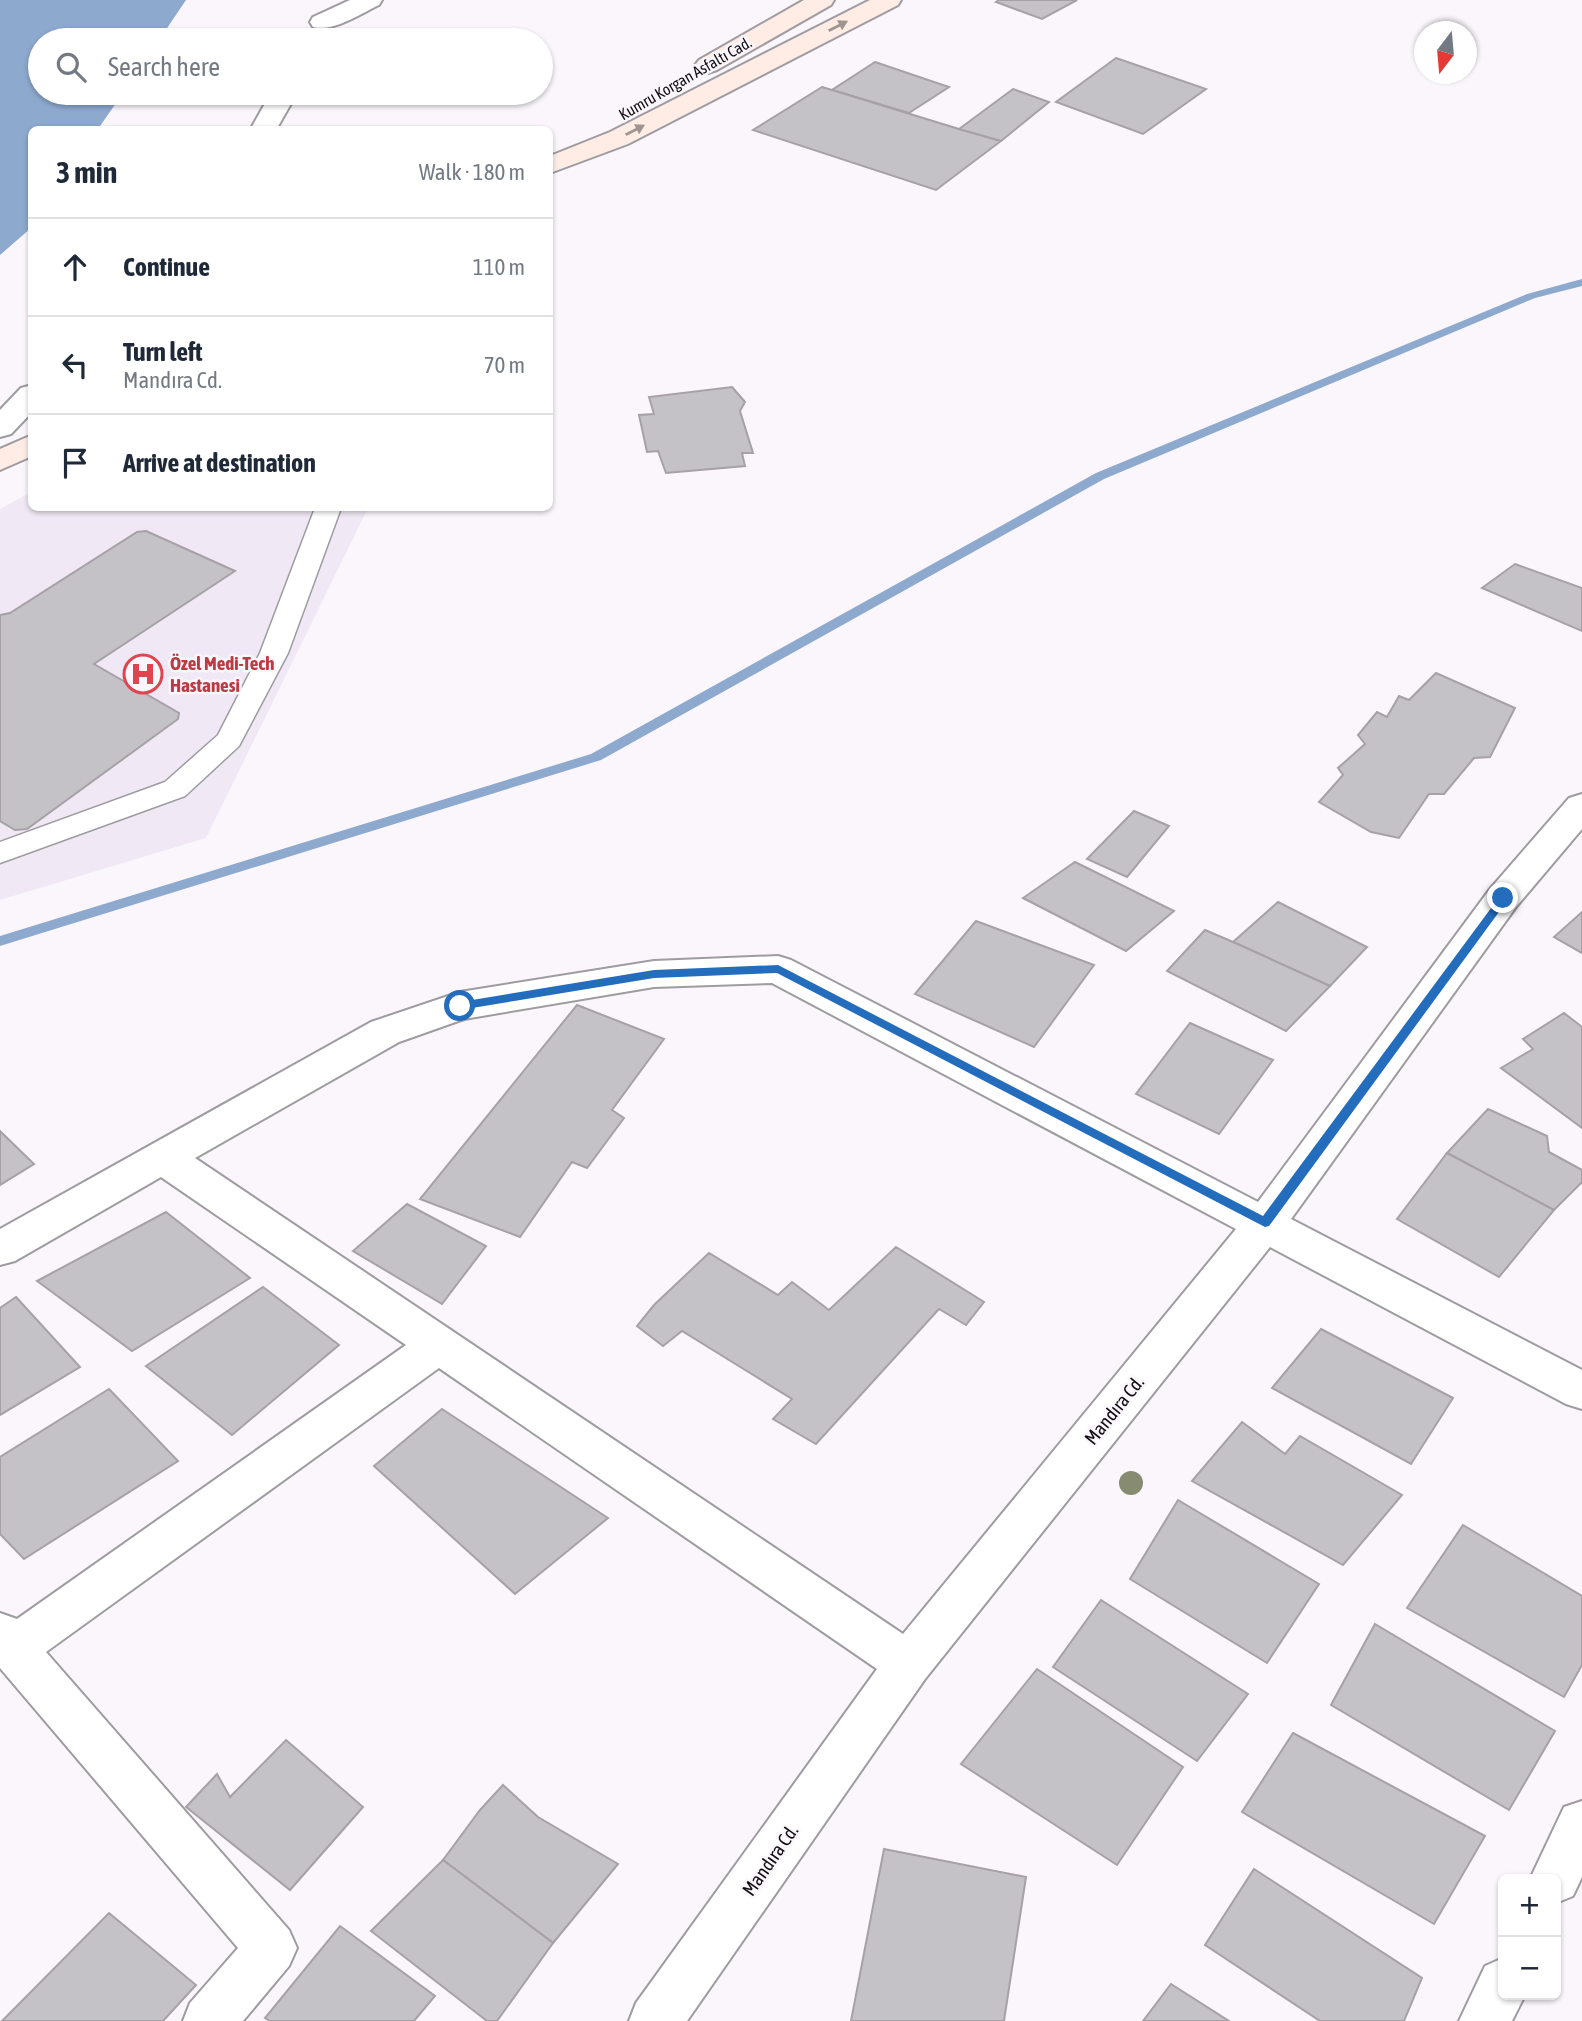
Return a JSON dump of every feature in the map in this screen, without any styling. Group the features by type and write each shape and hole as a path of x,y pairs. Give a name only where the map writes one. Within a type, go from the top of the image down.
{"main road":[{"path":"553,164 619,138 888,0"},
{"name":"Kumru Korgan Asfaltı Cad.","path":"553,157 815,1"},
{"path":"0,461 28,446"}],"street":[{"path":"323,21 370,0"},
{"path":"265,126 277,105"},
{"path":"0,428 28,398"},
{"name":"Mandıra Cd.","path":"655,2021 908,1664 1265,1223 1503,898 1582,806"},
{"path":"0,1249 385,1032 460,1006 654,974 778,969 1582,1391"},
{"path":"162,1156 908,1664"},
{"path":"209,2021 271,1948 6,1642 439,1345"},
{"path":"1557,1874 1582,1824"},
{"path":"1485,2021 1498,1994"}],"lane":[{"path":"0,853 174,789 229,740 274,653 327,511"}],"shaded area":[{"name":"Özel Medi-Tech Hastanesi","path":"28,494 28,511 367,511 206,838 0,900 0,509"}],"water":[{"path":"0,0 186,0 167,28 28,28 28,105 115,105 100,126 28,126 28,231 0,255"}],"building":[{"path":"1077,0 1042,19 996,2"},
{"path":"1116,58 1206,89 1143,134 1056,102"},
{"path":"875,62 949,87 909,113 832,90"},
{"path":"822,87 1001,141 936,190 753,130"},
{"path":"1013,89 1049,102 1001,141 959,129"},
{"path":"732,387 745,402 740,411 753,453 742,453 745,466 666,473 658,451 647,452 639,415 654,414 649,397"},
{"path":"146,531 235,571 94,664 179,713 178,719 27,829 15,830 0,821 0,615 10,613 137,532"},
{"path":"1515,564 1582,588 1582,631 1482,588"},
{"path":"1436,673 1515,708 1490,757 1474,758 1444,794 1429,794 1399,838 1371,832 1319,802 1343,775 1338,768 1365,744 1358,735 1377,712 1387,717 1399,696 1409,700"},
{"path":"1134,811 1169,826 1127,877 1087,859"},
{"path":"1075,862 1174,911 1126,951 1023,898"},
{"path":"1278,902 1367,947 1330,986 1233,942"},
{"path":"1582,912 1582,953 1554,937"},
{"path":"976,921 1094,965 1034,1047 915,994"},
{"path":"1205,930 1330,986 1286,1031 1167,971"},
{"path":"577,1005 664,1039 612,1110 624,1118 587,1168 572,1162 520,1237 420,1199"},
{"path":"1564,1013 1582,1027 1582,1128 1501,1068 1533,1049 1523,1039"},
{"path":"1190,1023 1273,1060 1219,1134 1136,1094"},
{"path":"1488,1109 1547,1136 1549,1152 1582,1170 1582,1182 1554,1210 1447,1153"},
{"path":"0,1131 34,1164 0,1185"},
{"path":"1447,1153 1554,1210 1499,1277 1397,1219"},
{"path":"407,1204 486,1246 442,1304 353,1251"},
{"path":"166,1212 250,1278 132,1351 37,1281"},
{"path":"896,1247 984,1302 966,1325 939,1309 816,1444 773,1419 792,1399 682,1331 663,1346 637,1326 654,1305 709,1253 778,1295 792,1282 829,1310"},
{"path":"263,1287 339,1345 232,1435 146,1366"},
{"path":"16,1297 80,1367 0,1415 0,1308"},
{"path":"1321,1329 1453,1398 1411,1464 1272,1388"},
{"path":"109,1389 178,1461 24,1559 0,1534 0,1457"},
{"path":"442,1409 608,1518 515,1594 374,1466"},
{"path":"1242,1422 1285,1454 1300,1436 1402,1495 1343,1565 1192,1481"},
{"path":"1178,1500 1319,1584 1267,1663 1130,1579"},
{"path":"1463,1525 1582,1596 1582,1665 1564,1697 1407,1608"},
{"path":"1101,1600 1248,1694 1197,1761 1053,1667"},
{"path":"1375,1624 1555,1731 1509,1810 1331,1705"},
{"path":"1037,1669 1183,1767 1117,1865 961,1764"},
{"path":"1293,1733 1485,1836 1434,1924 1242,1812"},
{"path":"286,1740 363,1807 290,1890 186,1807 217,1774 230,1797"},
{"path":"503,1785 538,1817 618,1864 553,1943 443,1860 480,1810"},
{"path":"884,1849 1026,1877 1004,2021 851,2021"},
{"path":"443,1860 553,1943 497,2021 487,2021 371,1931"},
{"path":"1254,1869 1422,1978 1404,2021 1320,2021 1205,1945"},
{"path":"109,1913 196,1985 163,2021 2,2021"},
{"path":"340,1926 435,1996 414,2021 270,2021 265,2018"},
{"path":"1171,1984 1229,2021 1143,2021"}],"waterway":[{"path":"0,941 596,757 1100,476 1531,296 1582,282"}],"place":[{"name":"Özel Medi-Tech Hastanesi","path":"143,674"}],"route":[{"path":"460,1006 654,974 778,969 1265,1223 1503,898"}]}
